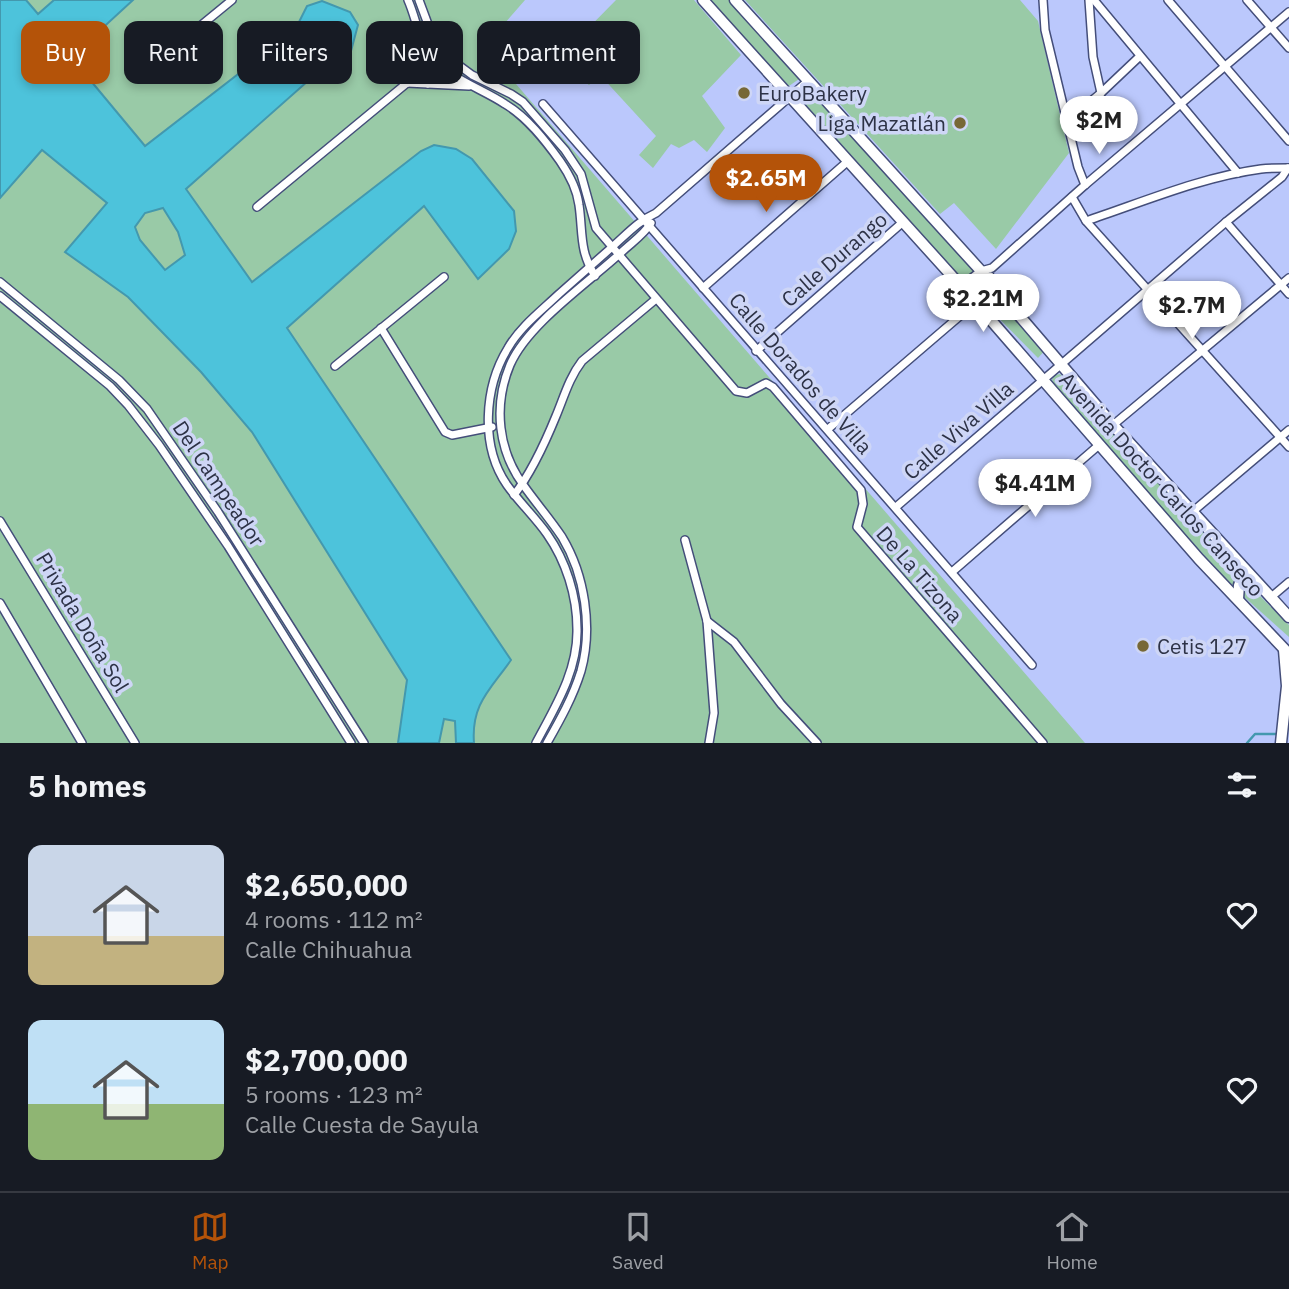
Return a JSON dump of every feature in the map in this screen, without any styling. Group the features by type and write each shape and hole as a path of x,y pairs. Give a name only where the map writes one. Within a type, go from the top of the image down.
{"main road":[{"name":"Avenida Doctor Carlos Canseco","path":"703,0 961,286 1099,445 1285,648"},
{"name":"Avenida Doctor Carlos Canseco","path":"735,0 981,271 1191,513 1289,617"},
{"path":"1238,599 1240,586 1252,579"},
{"path":"1282,743 1287,686 1285,648"}],"street":[{"path":"206,21 232,0"},
{"path":"408,0 415,21"},
{"path":"419,0 427,21"},
{"path":"1043,0 1045,30 1085,186"},
{"path":"1091,0 1094,57 1101,93"},
{"path":"1091,0 1238,173"},
{"path":"1168,0 1289,141"},
{"path":"1247,0 1289,48"},
{"path":"961,286 981,271 992,268 1289,12"},
{"path":"1068,120 1139,57"},
{"path":"463,68 531,108 581,174 596,228 656,299 582,361 574,372 547,438 514,495"},
{"path":"463,79 508,105 558,158 574,186 579,202 584,256 595,276"},
{"path":"537,743 571,670 581,617 568,575 555,547 514,495 496,465 488,427 493,383 508,348 524,327 643,218 656,213 808,81"},
{"path":"257,207 406,84"},
{"path":"418,84 472,86"},
{"name":"Calle Dorados de Villa","path":"544,104 756,351 828,429 1032,665"},
{"path":"703,288 847,162"},
{"path":"1086,221 1238,173 1288,168"},
{"path":"1062,364 1282,177 1288,168"},
{"path":"1072,197 1086,221 1289,447"},
{"path":"547,743 567,706 581,670 581,586 562,538 522,485 506,455 500,426 503,386 516,354 546,320 650,226 656,213"},
{"path":"581,225 593,220"},
{"name":"Calle Durango","path":"756,351 903,222"},
{"path":"1226,222 1289,294"},
{"path":"828,429 972,299 989,280 992,268"},
{"path":"335,366 444,277"},
{"path":"1113,425 1289,278"},
{"name":"Del Campeador","path":"0,282 130,390 147,409 237,540 362,739"},
{"name":"Del Campeador","path":"0,296 110,386 128,405 159,445 228,546 351,742"},
{"name":"De La Tizona","path":"656,299 736,391 747,393 766,383 773,387 861,490 863,504 857,527 1043,743"},
{"path":"382,328 445,432 452,435 500,426"},
{"name":"Calle Viva Villa","path":"896,507 1062,364"},
{"path":"1191,513 1289,430"},
{"path":"952,572 1099,445"},
{"name":"Privada Doña Sol","path":"0,520 135,743"},
{"path":"228,546 237,540"},
{"path":"685,540 707,621 714,702 709,743"},
{"path":"1270,598 1289,582"},
{"path":"0,603 82,743"},
{"path":"707,621 734,642 780,704 817,743"},
{"path":"289,643 299,638"},
{"path":"351,742 362,739"}],"shaded area":[{"path":"0,0 525,0 507,21 477,21 477,84 516,84 1085,743 0,743"},
{"path":"0,0 26,0 38,14 54,0 133,0 110,21 21,21 21,84 93,84 145,146 237,75 237,84 305,84 186,189 252,282 421,151 434,145 456,149 472,159 514,211 516,231 509,249 478,279 424,206 287,328 511,660 489,689 479,708 474,743 456,743 455,721 444,719 439,743 398,743 407,680 252,432 201,372 128,297 65,252 107,203 42,150 0,198","holes":["163,208 178,232 185,255 165,270 140,240 135,227 145,213"]},
{"path":"616,0 694,0 741,55 702,96 725,128 707,152 694,140 679,148 671,144 653,168 639,155 656,136 608,84 640,84 640,21 595,21"},
{"path":"708,0 730,0 802,77 789,86"},
{"name":"Liga Mazatlán","path":"745,0 1020,0 1038,21 1069,153 996,249 954,203 940,214"},
{"path":"322,1 350,12 358,25 352,47 352,21 300,21 307,6"},
{"path":"803,88 820,100 977,272 962,279 806,105 797,93"},
{"path":"987,284 1047,348 1038,358 974,293"},
{"path":"1060,374 1246,575 1236,577 1232,586 1097,437 1053,384 1052,379"},
{"path":"1249,585 1289,625 1289,637 1242,595 1243,586"}],"waterway":[{"path":"1247,743 1255,734 1279,734"}],"place":[{"name":"EuroBakery","path":"744,93"},
{"name":"Liga Mazatlán","path":"960,123"},
{"name":"Cetis 127","path":"1143,646"}]}
